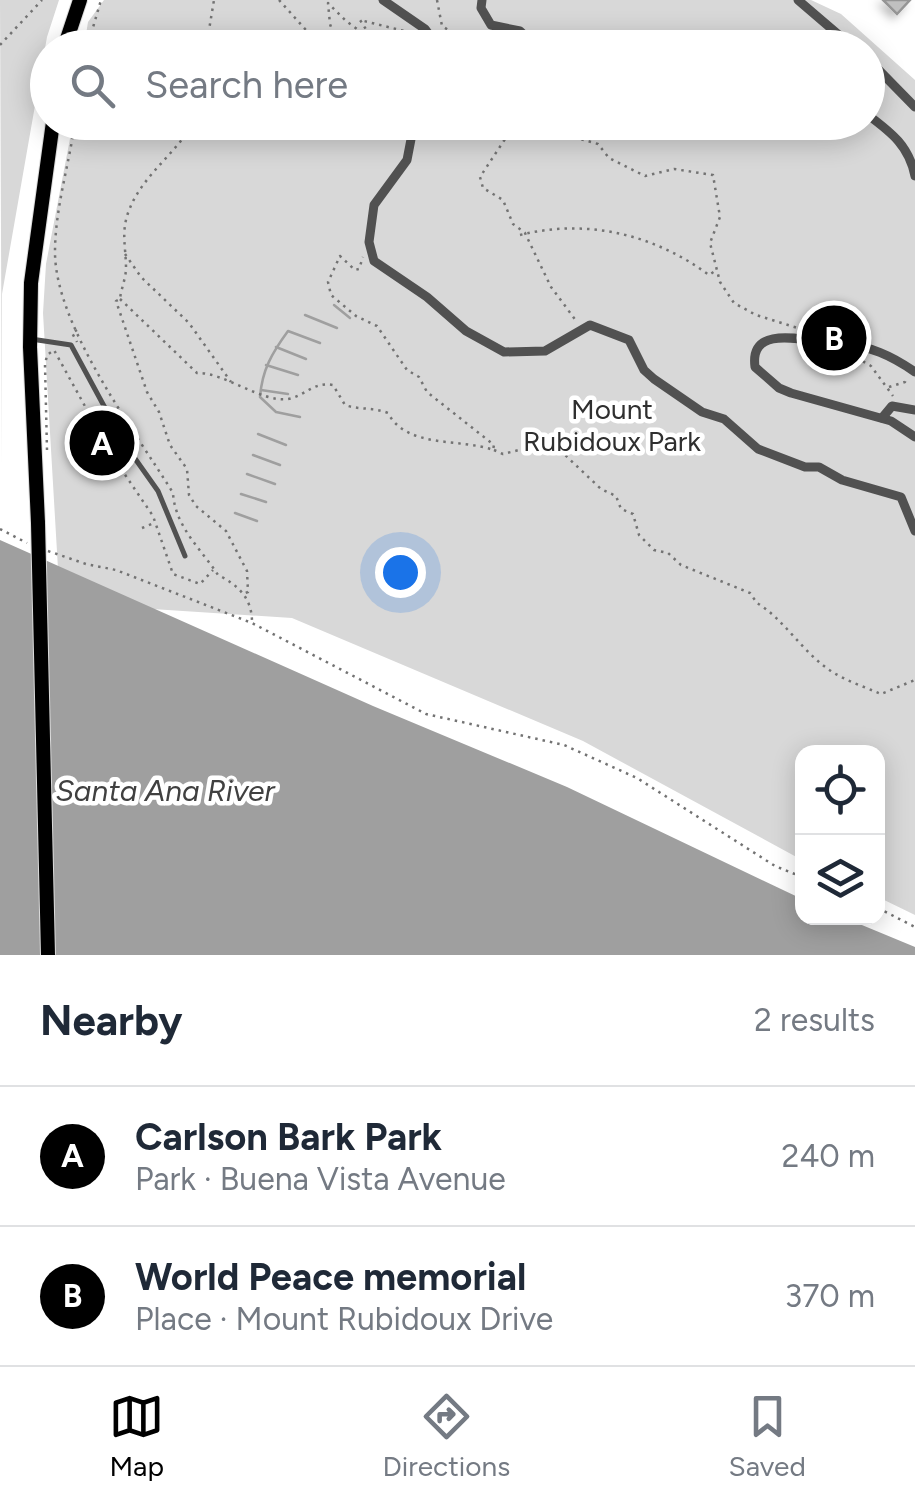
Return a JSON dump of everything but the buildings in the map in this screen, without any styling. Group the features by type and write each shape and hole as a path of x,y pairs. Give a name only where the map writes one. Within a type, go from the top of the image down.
{"main road":[{"path":"70,30 80,0"},
{"path":"48,955 30,339 31,283 50,140"}],"street":[{"path":"383,0 426,30"},
{"path":"482,0 481,8 490,25 511,30"},
{"path":"798,0 833,30"},
{"path":"885,77 915,107"},
{"path":"885,127 912,158 915,176"},
{"path":"411,140 408,160 374,206 369,242 374,260 466,331 504,352 545,351 590,325 629,340 644,370 654,379 702,412 724,419 758,449 901,497 915,532"},
{"path":"913,371 901,360 870,348 837,346 792,336 760,344 754,356 755,368 779,388 896,423 915,437"},
{"path":"882,418 892,406 915,410"}],"lane":[{"path":"30,339 71,345 124,442 158,491 185,556"}],"path":[{"path":"0,45 42,0"},
{"path":"92,30 101,0"},
{"path":"209,30 214,0"},
{"path":"279,0 306,30"},
{"path":"436,0 442,26 448,30"},
{"path":"333,30 328,3 359,30"},
{"path":"366,30 360,20 400,30"},
{"path":"72,140 55,258 69,314 121,411 173,494 190,540 214,569 244,594 252,607 252,624"},
{"path":"182,140 162,160 129,209 124,228 126,270 120,300 116,301 147,392 159,412 170,445 187,470 188,495 226,530 247,571 248,592 244,594"},
{"path":"505,140 480,178 483,188 503,200 550,287 581,328"},
{"path":"583,140 598,144 609,158 645,176 674,169 713,175 720,217 710,243 720,282 734,303 756,315 807,331"},
{"path":"523,234 589,229 633,236 672,250 709,275 717,270"},
{"path":"124,253 141,277 189,323 232,384"},
{"path":"364,254 360,270 340,256 335,261 328,282 331,295 356,316 377,326 407,370 494,445 493,450"},
{"path":"120,300 197,373 212,373 232,384 287,400 323,383 332,385 344,405 388,413 394,424 448,444 482,445 503,454 534,446 564,454 601,489 616,496 621,509 634,514 639,535 654,550 668,553 681,564 754,596 834,673 882,694 915,680"},
{"path":"71,345 77,342 72,333 77,330"},
{"path":"837,346 861,358 899,406"},
{"path":"47,459 46,365 47,356 54,350 156,522 173,574 200,584 214,569"},
{"path":"888,388 905,382 904,372 913,371"},
{"path":"76,420 89,413"},
{"path":"142,528 156,522"},
{"path":"0,529 22,541 86,564 116,570 252,624 408,708 554,742 637,778 795,875"},
{"path":"885,912 915,927"}],"green space":[{"path":"0,0 59,0 49,30 30,30 30,134 2,294 2,466"},
{"name":"Mount Rubidoux Park","path":"104,0 811,0 841,14 859,30 87,30"},
{"name":"Mount Rubidoux Park","path":"885,53 915,80 915,915 885,900 885,745 795,745 795,856 583,741 292,618 60,603 43,313 46,264 70,140 885,140"}],"water":[{"name":"Santa Ana River","path":"0,540 373,706 567,787 795,896 795,925 862,925 915,947 915,955 0,955"}],"waterway":[{"path":"334,305 350,318"},
{"path":"305,315 337,328"},
{"path":"300,417 276,412 260,397 263,378 288,331 320,343"},
{"path":"276,347 306,359"},
{"path":"266,365 298,375"},
{"path":"261,390 288,394"},
{"path":"258,434 286,445"},
{"path":"253,455 280,465"},
{"path":"247,474 275,484"},
{"path":"241,494 266,502"},
{"path":"235,513 257,521"}],"place":[{"name":"World Peace memorial","path":"834,338"},
{"name":"Carlson Bark Park","path":"102,443"}]}
